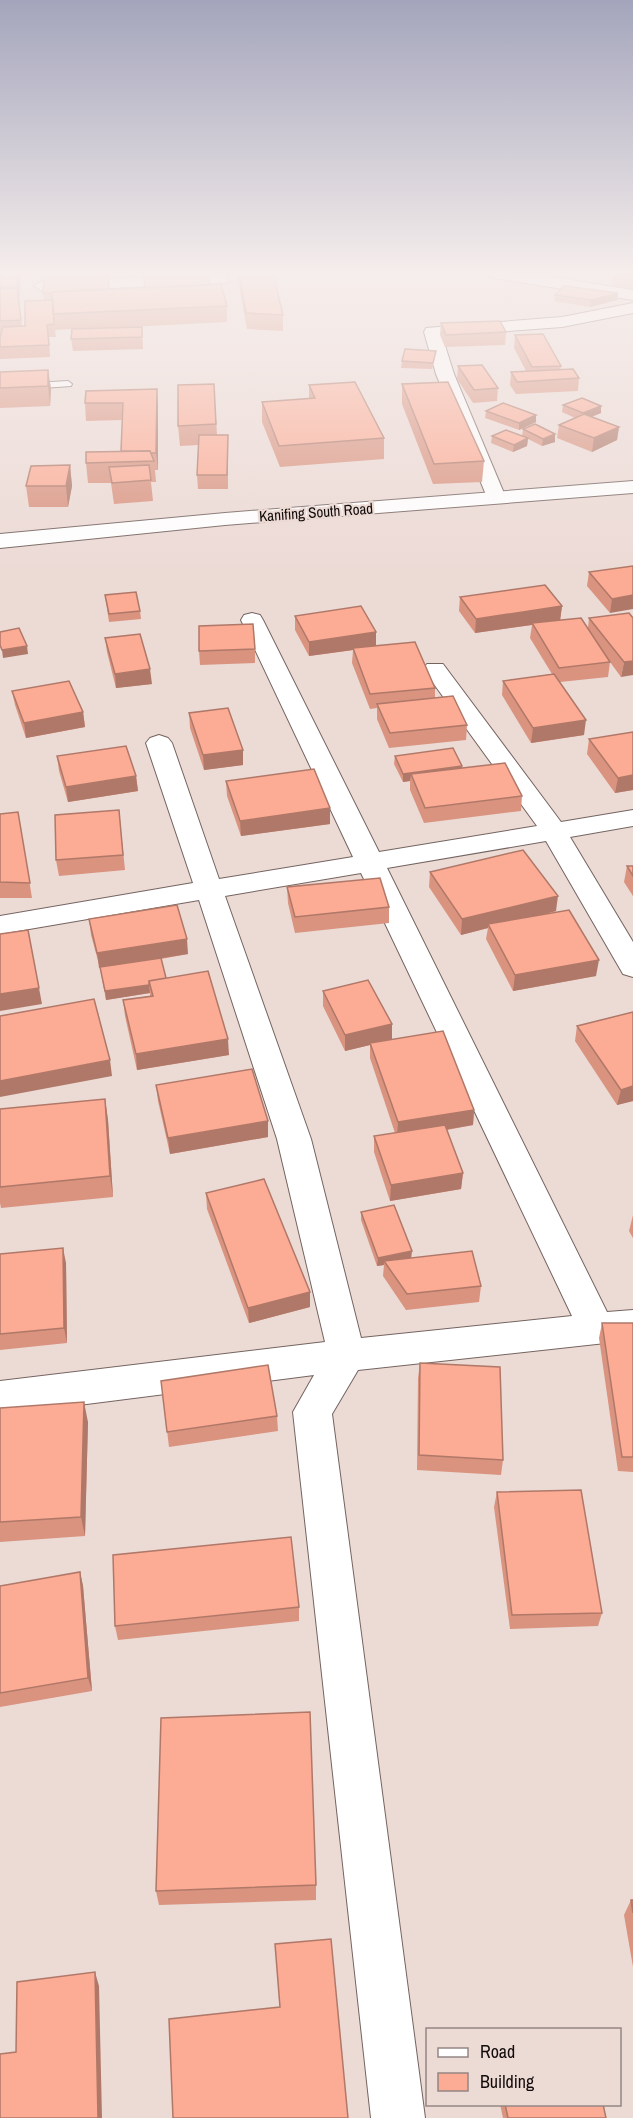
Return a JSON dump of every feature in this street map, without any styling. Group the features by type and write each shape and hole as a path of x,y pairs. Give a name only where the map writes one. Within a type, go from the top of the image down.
{"street":[{"path":"444,372 496,498"},
{"name":"Kanifing South Road","path":"0,541 225,519 633,487"},
{"path":"0,1398 347,1355 615,1327 370,861 252,620"},
{"path":"435,669 553,830 633,967"},
{"path":"159,743 294,1139 347,1355 312,1412 398,2118"},
{"path":"0,925 633,818"}],"lane":[{"path":"0,388 68,384"}],"building":[{"path":"0,372 48,372 48,386 0,388"},
{"path":"462,372 487,372 498,388 474,390"},
{"path":"511,372 575,372 579,378 517,382"},
{"path":"355,382 384,438 279,446 262,402 315,398 309,385"},
{"path":"448,382 484,461 434,464 402,384"},
{"path":"214,384 216,424 178,426 178,385"},
{"path":"157,389 156,453 121,451 123,403 85,403 86,391"},
{"path":"582,398 601,406 583,413 563,405"},
{"path":"503,403 536,415 519,423 486,411"},
{"path":"584,414 619,427 594,438 559,425"},
{"path":"535,424 555,434 543,439 523,429"},
{"path":"506,430 528,438 514,445 492,436"},
{"path":"199,435 228,435 227,475 197,475"},
{"path":"150,451 154,461 86,463 86,452"},
{"path":"70,465 66,486 26,486 31,466"},
{"path":"149,465 151,480 112,483 109,467"},
{"path":"633,566 633,595 612,599 589,572"},
{"path":"545,585 562,606 476,619 460,597"},
{"path":"136,592 140,611 109,614 105,595"},
{"path":"361,606 376,632 309,642 295,616"},
{"path":"629,613 633,618 633,661 624,662 589,618"},
{"path":"581,618 610,662 559,668 532,623"},
{"path":"253,624 255,649 199,651 199,626"},
{"path":"19,628 27,646 2,650 0,632"},
{"path":"140,634 150,669 115,674 105,638"},
{"path":"415,642 435,688 370,694 353,648"},
{"path":"554,674 586,720 533,728 503,681"},
{"path":"69,681 83,712 24,723 12,691"},
{"path":"453,696 467,725 390,733 377,704"},
{"path":"228,708 243,750 203,755 189,713"},
{"path":"633,732 633,775 618,778 589,739"},
{"path":"126,746 136,776 66,787 57,756"},
{"path":"453,748 462,766 403,774 395,756"},
{"path":"505,763 522,796 425,808 411,774"},
{"path":"314,769 330,808 240,821 226,781"},
{"path":"119,810 123,855 56,860 55,815"},
{"path":"18,812 30,883 0,882 0,814"},
{"path":"523,850 558,896 462,919 430,872"},
{"path":"627,866 633,866 633,876"},
{"path":"380,878 389,907 295,917 287,887"},
{"path":"177,905 187,939 97,953 89,919"},
{"path":"569,910 599,960 515,975 488,924"},
{"path":"28,930 39,988 0,994 0,934"},
{"path":"161,958 166,978 149,981 149,985 105,991 100,967"},
{"path":"208,971 228,1039 136,1054 123,1000 153,996 149,981"},
{"path":"368,980 392,1024 345,1035 323,991"},
{"path":"94,999 110,1060 0,1081 0,1016"},
{"path":"633,1012 633,1086 621,1090 577,1026"},
{"path":"443,1031 474,1110 398,1122 370,1043"},
{"path":"252,1069 268,1121 168,1138 156,1085"},
{"path":"105,1099 110,1176 0,1187 0,1109"},
{"path":"445,1125 463,1173 391,1185 374,1136"},
{"path":"264,1179 310,1292 248,1308 206,1193"},
{"path":"394,1205 412,1251 378,1258 361,1212"},
{"path":"63,1248 64,1328 0,1334 0,1254"},
{"path":"472,1251 481,1286 407,1294 384,1261"},
{"path":"602,1323 633,1323 633,1457 622,1457"},
{"path":"420,1363 500,1367 503,1460 419,1455"},
{"path":"268,1365 277,1416 167,1432 161,1381"},
{"path":"84,1402 81,1517 0,1522 0,1408"},
{"path":"581,1490 602,1613 512,1615 497,1492"},
{"path":"291,1537 299,1607 115,1626 113,1555"},
{"path":"80,1572 88,1678 0,1693 0,1586"},
{"path":"310,1712 316,1885 156,1891 161,1718"},
{"path":"331,1939 348,2118 173,2118 169,2019 280,2007 275,1944"},
{"path":"95,1972 98,2118 0,2118 0,2054 16,2052 17,1982"},
{"path":"505,2106 603,2106 606,2118 508,2118"}]}
